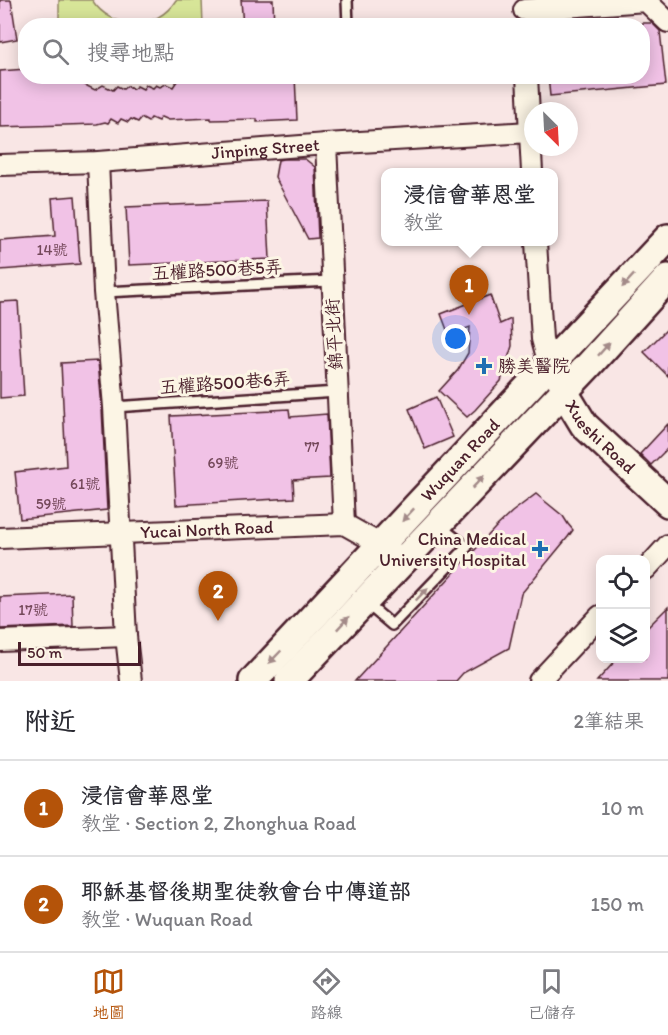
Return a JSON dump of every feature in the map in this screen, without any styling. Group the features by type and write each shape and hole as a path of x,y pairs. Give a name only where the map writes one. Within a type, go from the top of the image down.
{"main road":[{"name":"Wuquan Road","path":"253,681 668,238"},
{"name":"Wuquan Road","path":"289,681 564,392 668,278"},
{"name":"Xueshi Road","path":"564,392 583,424 668,503"}],"street":[{"path":"524,12 646,1 668,22"},
{"path":"527,84 528,102"},
{"name":"Jinping Street","path":"0,165 98,162 326,144 524,132"},
{"name":"錦平北街","path":"326,144 344,524"},
{"path":"98,162 104,292 114,407 126,636 131,681"},
{"path":"536,246 542,339 549,365 564,392"},
{"path":"344,524 405,558"},
{"name":"Yucai North Road","path":"0,538 344,524"},
{"path":"650,564 668,545"},
{"path":"539,681 596,620"},
{"path":"0,641 126,636"}],"lane":[{"path":"347,0 348,18"},
{"name":"五權路500巷5弄","path":"104,292 331,281"},
{"name":"五權路500巷6弄","path":"114,407 337,392"},
{"path":"364,601 392,625 467,547 437,524"}],"green space":[{"path":"59,0 92,0 113,18 59,18"},
{"path":"176,0 202,0 203,18 156,18 168,10"}],"building":[{"path":"0,0 11,0 17,39 0,42"},
{"path":"241,0 273,0 274,18 242,18"},
{"path":"650,23 660,31 666,85 550,96 549,84 650,84"},
{"path":"18,70 18,84 83,84 95,90 103,85 113,90 117,86 123,89 127,86 133,89 137,86 143,89 146,85 153,88 156,85 160,87 166,84 173,87 175,84 295,84 297,120 257,122 257,119 168,120 161,117 158,121 151,118 148,122 141,118 138,122 121,119 118,123 111,119 108,123 97,124 0,127 0,71"},
{"path":"305,159 315,167 318,238 308,239 275,177 278,160"},
{"path":"75,196 80,264 0,270 0,240 55,236 52,198"},
{"path":"267,201 270,259 129,265 126,207"},
{"name":"勝美醫院","path":"490,295 500,324 511,319 512,346 501,381 467,417 439,391 458,370 468,353 470,327 449,335 441,314"},
{"path":"18,301 24,396 0,398 0,302"},
{"path":"668,328 668,376 644,352"},
{"path":"98,361 107,510 20,519 15,472 66,466 61,363"},
{"path":"436,397 453,437 425,449 409,409"},
{"path":"289,409 290,417 327,414 330,478 293,480 294,498 176,505 171,416"},
{"path":"668,424 668,448 651,465 640,454"},
{"path":"536,494 563,516 573,530 521,594 509,648 463,673 456,681 355,681 495,528"},
{"path":"72,594 73,626 0,629 0,597"},
{"path":"668,607 668,681 597,681 613,663 650,663 650,625"}],"place":[{"name":"浸信會華恩堂","path":"469,315"},
{"name":"勝美醫院","path":"484,366"},
{"name":"China Medical University Hospital","path":"540,549"},
{"name":"耶穌基督後期聖徒教會台中傳道部","path":"218,621"}]}
